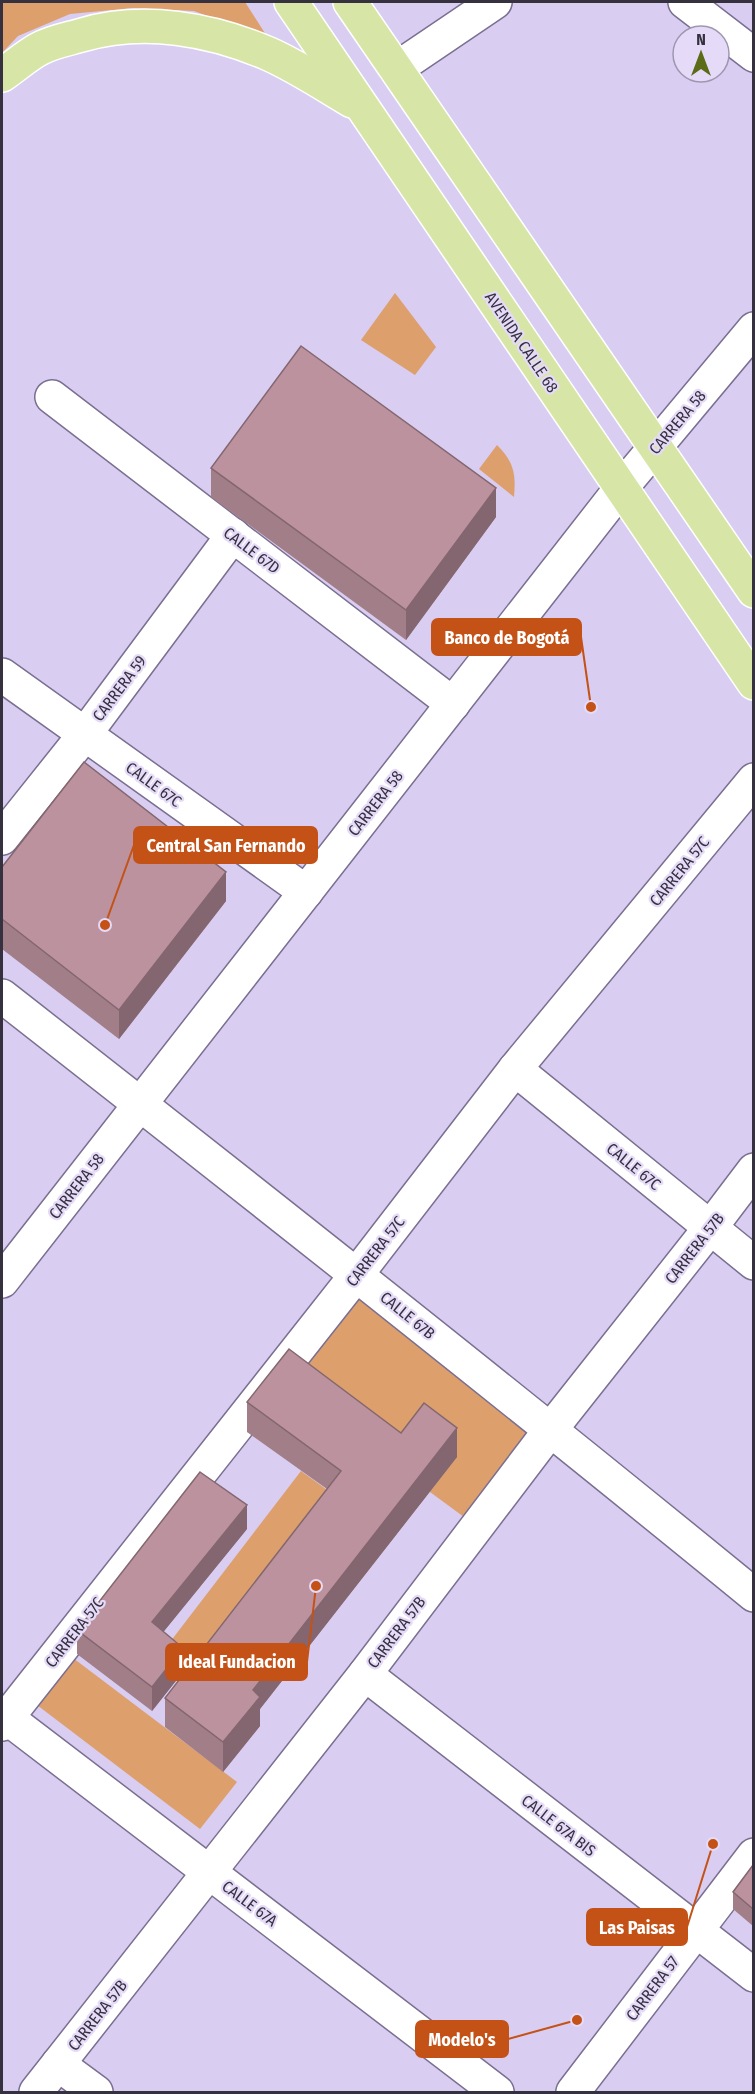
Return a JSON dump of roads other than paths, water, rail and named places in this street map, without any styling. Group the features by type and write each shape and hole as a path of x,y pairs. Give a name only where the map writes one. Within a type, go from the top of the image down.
{"main road":[{"name":"AVENIDA CALLE 68","path":"291,2 753,683"},
{"path":"350,2 753,591"},
{"path":"2,75 39,48 62,40 124,26 150,25 205,33 268,54 309,75 363,108"}],"street":[{"path":"396,69 495,2"},
{"path":"685,2 753,55"},
{"name":"CARRERA 58","path":"2,1281 622,487 750,341"},
{"name":"CALLE 67D","path":"52,397 453,704"},
{"name":"CARRERA 59","path":"2,838 85,734 233,535"},
{"name":"CALLE 67C","path":"2,675 306,892"},
{"name":"CARRERA 57C","path":"3,1719 357,1274 516,1069 753,780"},
{"name":"CALLE 67B","path":"2,996 357,1274 550,1428 753,1595"},
{"name":"CALLE 67C","path":"516,1069 753,1263"},
{"name":"CARRERA 57B","path":"36,2092 365,1674 550,1428 710,1228 753,1170"},
{"name":"CALLE 67A BIS","path":"365,1674 753,1976"},
{"name":"CALLE 67A","path":"3,1719 210,1872 497,2092"},
{"name":"CARRERA 57","path":"573,2092 753,1855"},
{"path":"58,2064 96,2092"}],"place":[{"name":"Banco de Bogotá","path":"591,707"},
{"name":"Central San Fernando","path":"105,925"},
{"name":"Ideal Fundacion","path":"316,1586"},
{"name":"Las Paisas","path":"713,1844"},
{"name":"Modelo's","path":"577,2020"}]}
